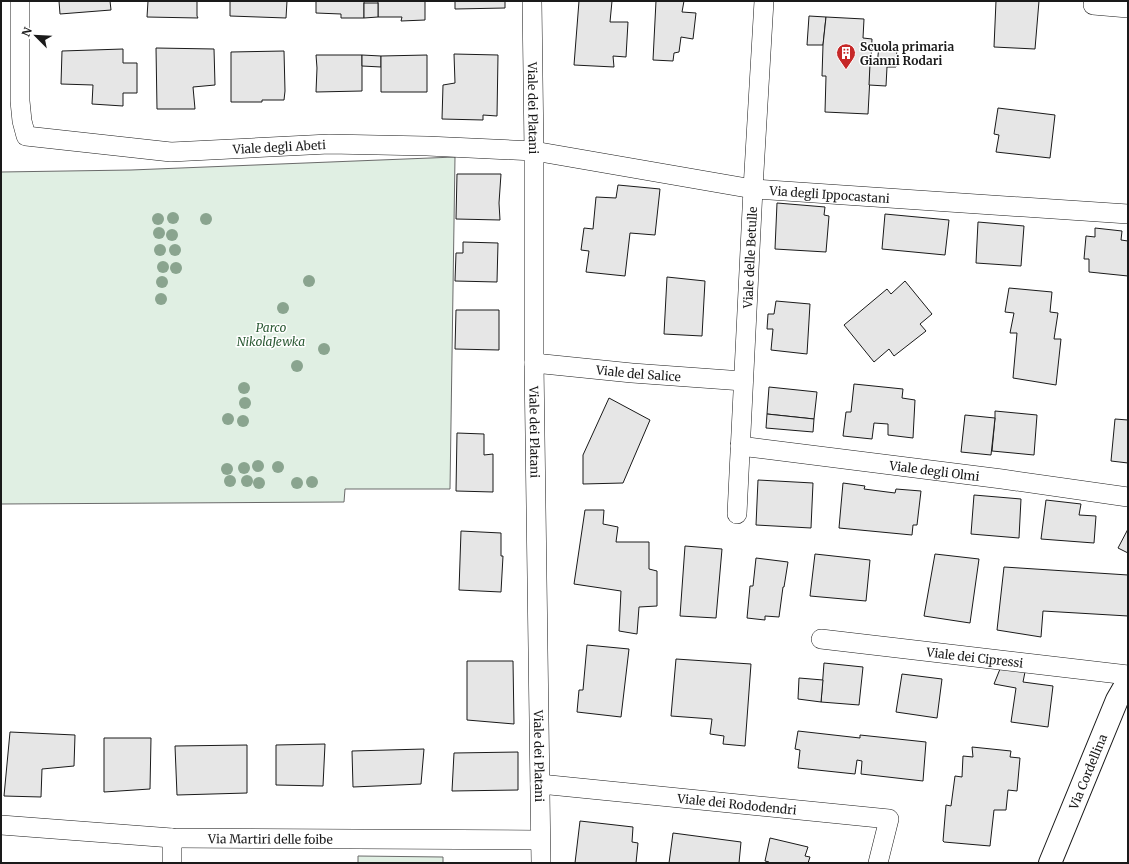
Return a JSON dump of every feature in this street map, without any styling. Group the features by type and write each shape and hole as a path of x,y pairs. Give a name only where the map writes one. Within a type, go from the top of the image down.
{"street":[{"name":"Viale degli Abeti","path":"20,1 20,101 22,121 26,136 171,152 328,144 427,146 534,151"},
{"name":"Viale dei Platani","path":"532,1 534,363 541,863"},
{"name":"Viale delle Betulle","path":"737,514 764,1"},
{"path":"1093,5 1128,8"},
{"name":"Via degli Ippocastani","path":"534,151 753,189 1128,214"},
{"name":"Viale del Salice","path":"534,363 632,373 743,381"},
{"name":"Viale degli Olmi","path":"740,446 1002,479 1128,497"},
{"name":"Viale dei Cipressi","path":"821,639 1128,674"},
{"name":"Via Cordellina","path":"1050,863 1117,700 1128,680"},
{"name":"Viale dei Rododendri","path":"540,784 889,819 878,863"},
{"name":"Via Martiri delle foibe","path":"1,825 172,838 540,840"},
{"path":"172,838 172,863"}],"green space":[{"name":"Parco NikolaJewka","path":"455,157 450,489 345,489 344,502 1,504 1,172 131,170"},
{"path":"358,856 443,857 443,863 358,863"}],"building":[{"path":"59,1 110,1 111,10 60,14"},
{"path":"148,1 197,1 198,18 147,17"},
{"path":"230,1 287,1 286,18 230,16"},
{"path":"316,1 364,1 364,18 341,18 341,14 316,13"},
{"path":"378,1 425,1 425,20 401,21 402,17 378,17"},
{"path":"455,1 505,1 505,8 455,9"},
{"path":"579,1 612,1 610,22 628,22 626,57 613,56 614,67 574,65"},
{"path":"656,1 684,1 682,12 696,13 693,39 681,37 679,52 674,53 673,61 653,60"},
{"path":"996,1 1039,1 1035,49 994,47"},
{"path":"364,3 378,3 378,17 364,18"},
{"path":"809,16 826,17 823,45 807,45"},
{"name":"Scuola primaria Gianni Rodari","path":"826,17 864,19 863,38 872,39 868,114 825,112 826,76 822,76"},
{"path":"879,46 897,47 896,67 887,67 886,86 869,85 870,64 877,65"},
{"path":"156,48 214,49 215,85 193,87 195,109 157,109"},
{"path":"123,49 123,63 137,63 137,93 123,93 123,106 92,104 93,85 61,84 62,51"},
{"path":"284,51 284,100 231,102 231,52"},
{"path":"454,54 498,55 497,116 483,115 483,120 442,119 443,85 455,83"},
{"path":"316,55 362,55 362,91 316,92"},
{"path":"362,55 381,56 381,67 362,66"},
{"path":"427,55 427,92 381,92 381,56"},
{"path":"998,108 1055,115 1050,158 996,152 999,135 994,134"},
{"path":"457,174 501,174 499,203 500,220 456,219"},
{"path":"618,185 660,189 655,235 630,233 625,276 586,272 589,251 581,250 584,228 593,229 596,197 616,198"},
{"path":"777,203 825,207 824,215 829,216 826,252 775,249"},
{"path":"885,214 949,220 945,255 882,249"},
{"path":"978,222 1024,226 1021,266 976,263"},
{"path":"1095,228 1122,231 1121,240 1128,241 1128,276 1089,272 1089,259 1084,259 1086,236 1095,237"},
{"path":"463,242 498,243 497,282 455,281 456,253 463,253"},
{"path":"667,277 705,281 702,336 664,334"},
{"path":"905,281 932,314 920,324 926,331 894,356 889,349 874,362 844,325 887,289 891,294"},
{"path":"1009,288 1052,292 1050,312 1058,313 1054,339 1061,339 1056,385 1013,378 1017,333 1010,333 1014,313 1005,312"},
{"path":"776,301 810,304 807,354 771,350 773,329 767,329 768,314 774,314"},
{"path":"456,310 499,310 499,350 455,349"},
{"path":"854,384 903,389 902,398 915,400 913,438 888,435 888,424 874,423 872,439 843,436 846,412 851,412"},
{"path":"769,387 817,392 814,419 767,414"},
{"path":"609,398 650,420 623,483 583,484 583,455"},
{"path":"995,411 1037,415 1034,455 992,451"},
{"path":"767,414 814,419 813,432 766,428"},
{"path":"965,415 995,418 991,455 961,452"},
{"path":"1115,419 1128,420 1128,463 1111,461"},
{"path":"457,433 484,434 484,455 493,454 493,492 456,491"},
{"path":"758,480 813,483 811,528 756,525"},
{"path":"843,483 865,486 864,489 895,493 896,489 921,491 917,525 913,525 912,535 839,528"},
{"path":"974,495 1021,499 1019,538 971,534"},
{"path":"1046,500 1081,504 1079,515 1096,516 1094,543 1041,539"},
{"path":"585,510 604,510 603,524 618,527 616,542 649,542 649,569 657,571 657,606 639,607 637,634 619,631 621,591 574,584"},
{"path":"1128,529 1128,553 1118,548"},
{"path":"461,531 501,533 501,556 503,556 501,592 459,590"},
{"path":"685,546 722,549 716,618 680,616"},
{"path":"815,554 870,560 866,601 810,596"},
{"path":"935,554 979,559 970,623 924,616"},
{"path":"756,558 788,562 779,617 765,616 765,620 747,618 750,586 753,586"},
{"path":"1004,567 1128,575 1128,616 1043,611 1041,637 997,630"},
{"path":"587,645 629,649 621,717 577,712 579,690 583,690"},
{"path":"676,659 751,664 745,746 723,744 724,736 710,734 712,719 671,716"},
{"path":"467,661 513,661 514,724 467,720"},
{"path":"824,663 863,667 859,705 821,702"},
{"path":"1002,664 1026,667 1023,682 1053,686 1048,727 1011,722 1016,688 994,684"},
{"path":"902,674 942,679 937,718 896,712"},
{"path":"799,678 823,680 821,702 798,699"},
{"path":"798,731 860,738 860,735 926,742 923,781 861,774 862,761 857,760 855,774 798,768 800,750 795,749"},
{"path":"10,732 75,735 74,766 42,769 41,797 4,796"},
{"path":"104,738 151,738 150,789 104,792"},
{"path":"325,744 323,786 276,785 276,745"},
{"path":"247,745 247,793 177,795 175,746"},
{"path":"972,747 1011,751 1010,757 1020,758 1017,791 1008,790 1006,810 994,810 990,846 943,841 946,805 951,806 955,776 962,777 963,756 973,757"},
{"path":"424,749 421,784 353,787 352,751"},
{"path":"518,752 518,790 452,791 454,753"},
{"path":"580,821 633,827 632,842 638,843 636,863 575,863"},
{"path":"673,833 741,842 739,863 669,863"},
{"path":"770,838 808,847 805,856 810,857 808,863 768,863 769,862 765,861"}],"place":[{"name":"Scuola primaria Gianni Rodari","path":"846,70"}]}
